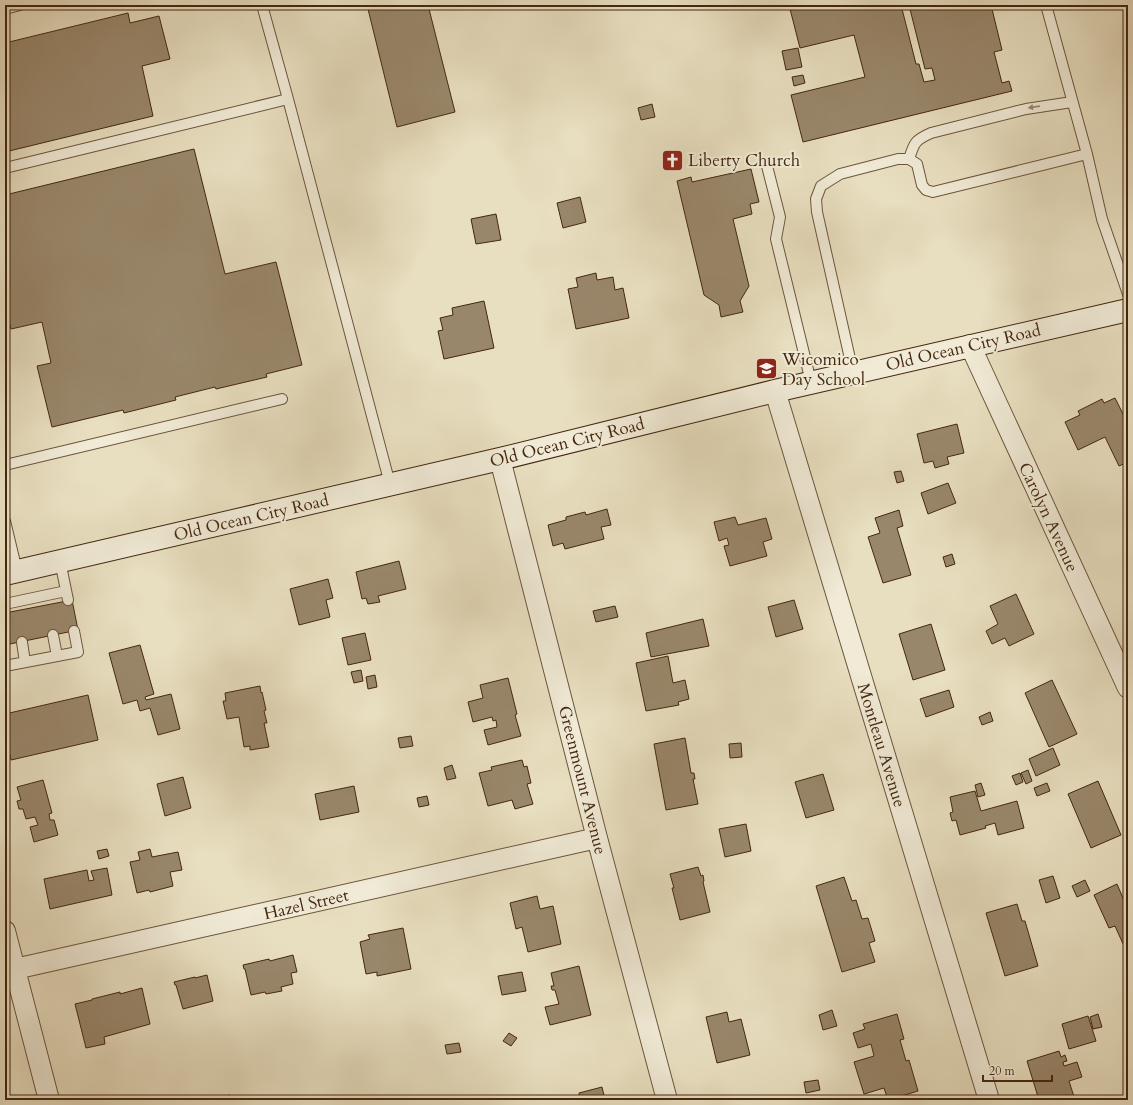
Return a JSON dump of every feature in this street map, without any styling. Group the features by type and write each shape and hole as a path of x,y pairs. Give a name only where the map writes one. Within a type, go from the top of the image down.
{"main road":[{"name":"Old Ocean City Road","path":"11,572 500,459 775,390 1128,310"}],"street":[{"name":"Carolyn Avenue","path":"970,345 1128,688"},
{"name":"Montleau Avenue","path":"775,390 989,1100"},
{"name":"Greenmount Avenue","path":"500,459 597,838 667,1100"},
{"name":"Hazel Street","path":"15,969 597,838"},
{"path":"5,932 49,1100"}],"lane":[{"path":"5,9 20,5"},
{"path":"262,5 390,484"},
{"path":"1046,5 1087,154 1102,219 1128,294"},
{"path":"5,168 288,99"},
{"path":"909,159 914,145 920,137 931,132 1026,108 1072,102"},
{"path":"853,372 817,212 816,199 821,186 840,174 898,159 909,159 917,164 922,185 926,190 933,192 1087,154"},
{"path":"767,166 780,217 776,239 811,382"},
{"path":"5,466 282,399"},
{"path":"5,521 11,572"},
{"path":"12,606 67,596 60,561"},
{"path":"5,666 78,652 74,631"},
{"path":"53,635 57,656"},
{"path":"22,642 25,662"}],"building":[{"path":"367,5 428,5 455,112 397,127"},
{"path":"789,5 901,5 916,64 919,64 924,82 935,80 932,68 925,69 909,5 991,5 1002,50 994,52 1002,83 1009,81 1012,91 803,142 791,95 865,77 854,35 800,48"},
{"path":"128,13 130,23 159,16 170,59 142,66 153,116 5,152 5,43"},
{"path":"798,48 802,67 786,70 782,51"},
{"path":"803,75 805,83 794,86 792,77"},
{"path":"652,104 655,117 641,120 638,108"},
{"path":"194,149 225,274 276,262 302,365 266,374 267,377 216,389 215,387 175,397 176,400 124,413 123,410 52,427 37,366 51,363 42,322 11,329 5,304 5,195"},
{"path":"751,169 759,202 750,204 752,214 733,219 749,286 740,301 743,312 721,317 719,305 704,295 677,181 691,177 692,182"},
{"path":"580,197 586,222 563,228 557,203"},
{"path":"496,214 501,240 476,244 471,219"},
{"path":"596,273 597,280 613,277 615,290 623,288 629,318 576,329 568,289 578,287 576,278"},
{"path":"484,301 494,348 444,359 438,331 443,330 440,318 453,315 452,308"},
{"path":"1115,398 1128,424 1126,426 1128,430 1128,462 1119,466 1105,437 1078,450 1065,422 1080,415 1078,411 1102,399 1104,403"},
{"path":"957,424 964,453 947,457 949,464 935,468 933,461 924,463 917,434"},
{"path":"901,471 904,481 897,483 894,472"},
{"path":"948,483 956,503 928,514 921,493"},
{"path":"607,509 611,525 601,527 604,539 565,549 563,543 553,546 548,525 566,520 566,517 585,512 586,515"},
{"path":"899,510 903,526 897,528 911,575 883,583 868,537 880,533 875,518"},
{"path":"735,517 738,525 766,518 772,539 763,542 767,556 730,566 724,546 729,545 727,538 719,541 714,522"},
{"path":"952,554 955,564 946,567 943,557"},
{"path":"399,561 406,589 378,596 380,602 368,604 366,598 362,599 356,572"},
{"path":"328,579 333,598 326,600 330,617 299,625 290,589"},
{"path":"1016,594 1034,634 1009,646 1005,638 992,644 986,631 998,624 990,606"},
{"path":"72,600 78,630 5,645 5,613"},
{"path":"794,600 803,629 776,637 768,607"},
{"path":"615,606 618,617 596,622 593,611"},
{"path":"703,619 709,646 651,657 646,633"},
{"path":"931,624 945,670 913,680 899,634"},
{"path":"365,633 371,660 348,665 342,638"},
{"path":"140,645 154,694 145,697 146,700 171,694 180,729 158,735 150,708 140,711 137,700 123,704 109,653"},
{"path":"668,656 673,683 685,680 689,699 678,702 679,705 646,711 636,663"},
{"path":"361,670 363,681 354,683 351,672"},
{"path":"375,675 377,687 368,689 366,677"},
{"path":"508,678 517,714 515,715 521,736 488,745 484,730 497,727 496,720 493,721 492,717 473,722 468,702 483,698 480,685"},
{"path":"1052,680 1077,734 1049,747 1025,693"},
{"path":"260,686 266,710 264,711 267,723 264,723 269,747 250,750 250,746 244,747 239,717 227,719 223,701 226,701 225,693"},
{"path":"949,690 954,707 926,717 920,699"},
{"path":"88,695 98,740 11,760 5,732 5,714"},
{"path":"990,712 993,721 982,725 979,717"},
{"path":"411,736 413,746 400,748 398,738"},
{"path":"685,738 691,773 694,773 695,779 693,779 698,804 666,810 654,744"},
{"path":"741,743 742,757 730,758 729,744"},
{"path":"1053,748 1060,765 1036,776 1029,759"},
{"path":"522,760 524,767 527,766 531,783 527,784 533,804 515,809 512,800 488,806 479,773 492,770 491,767"},
{"path":"452,765 456,778 447,780 444,768"},
{"path":"1028,770 1032,781 1026,784 1021,773"},
{"path":"1020,773 1023,782 1016,785 1012,776"},
{"path":"823,774 834,810 806,818 795,782"},
{"path":"183,777 191,808 165,816 157,784"},
{"path":"43,780 52,813 49,814 50,820 54,820 58,835 34,842 30,827 38,825 35,817 26,819 23,809 19,809 17,801 21,800 17,787"},
{"path":"1098,781 1121,835 1091,848 1068,794"},
{"path":"981,783 985,795 978,797 975,785"},
{"path":"1047,783 1050,791 1037,796 1034,788"},
{"path":"354,786 359,812 320,820 315,794"},
{"path":"975,791 981,811 1017,801 1024,828 998,835 995,823 985,826 986,828 960,835 956,820 952,821 950,813 953,812 950,797"},
{"path":"427,796 429,805 419,807 417,798"},
{"path":"746,824 751,851 725,857 719,829"},
{"path":"107,849 109,856 99,859 97,851"},
{"path":"150,849 152,857 178,852 182,870 170,872 173,886 150,892 149,890 137,893 130,862 140,860 138,852"},
{"path":"698,867 701,876 703,875 703,882 710,912 680,920 670,874"},
{"path":"107,868 112,895 50,909 44,879 87,870 89,881 94,880 91,871"},
{"path":"1053,876 1060,898 1046,903 1039,880"},
{"path":"844,877 852,901 856,900 862,919 868,918 875,941 869,943 875,962 842,972 816,886"},
{"path":"1085,880 1090,891 1077,897 1072,886"},
{"path":"1117,884 1128,910 1128,955 1115,926 1109,928 1094,895"},
{"path":"537,896 540,909 553,906 561,944 528,952 522,927 516,929 510,903"},
{"path":"1017,904 1022,921 1025,921 1038,966 1005,976 986,913"},
{"path":"403,928 411,969 377,976 377,972 366,974 360,942 370,939 368,935"},
{"path":"293,955 297,972 291,973 293,984 281,987 282,991 251,995 243,965 269,959 270,961"},
{"path":"579,966 591,1015 550,1025 545,1007 559,1004 555,990 552,990 551,986 554,986 551,973"},
{"path":"522,972 526,991 502,995 498,976"},
{"path":"207,975 213,1001 183,1009 174,982"},
{"path":"142,988 150,1024 104,1037 105,1044 86,1048 75,1004 120,992 120,994"},
{"path":"832,1010 837,1026 823,1030 819,1015"},
{"path":"727,1012 729,1022 741,1019 750,1055 717,1063 706,1017"},
{"path":"897,1014 904,1039 900,1040 906,1061 909,1060 918,1091 888,1100 884,1088 864,1094 854,1062 874,1056 871,1044 858,1048 853,1033 865,1029 863,1024"},
{"path":"1098,1014 1102,1027 1093,1029 1090,1017"},
{"path":"1088,1016 1096,1041 1069,1049 1062,1024"},
{"path":"509,1033 517,1038 511,1046 503,1041"},
{"path":"459,1043 461,1052 447,1054 445,1045"},
{"path":"1059,1051 1061,1057 1065,1055 1067,1061 1063,1062 1064,1066 1077,1062 1082,1077 1069,1081 1075,1100 1039,1100 1027,1061"},
{"path":"818,1080 820,1090 806,1093 804,1082"},
{"path":"602,1087 605,1100 580,1100 579,1093"},
{"path":"230,1095 231,1100 221,1100 221,1097"}],"place":[{"name":"Liberty Church","path":"672,160"},
{"name":"Wicomico Day School","path":"766,369"}]}
